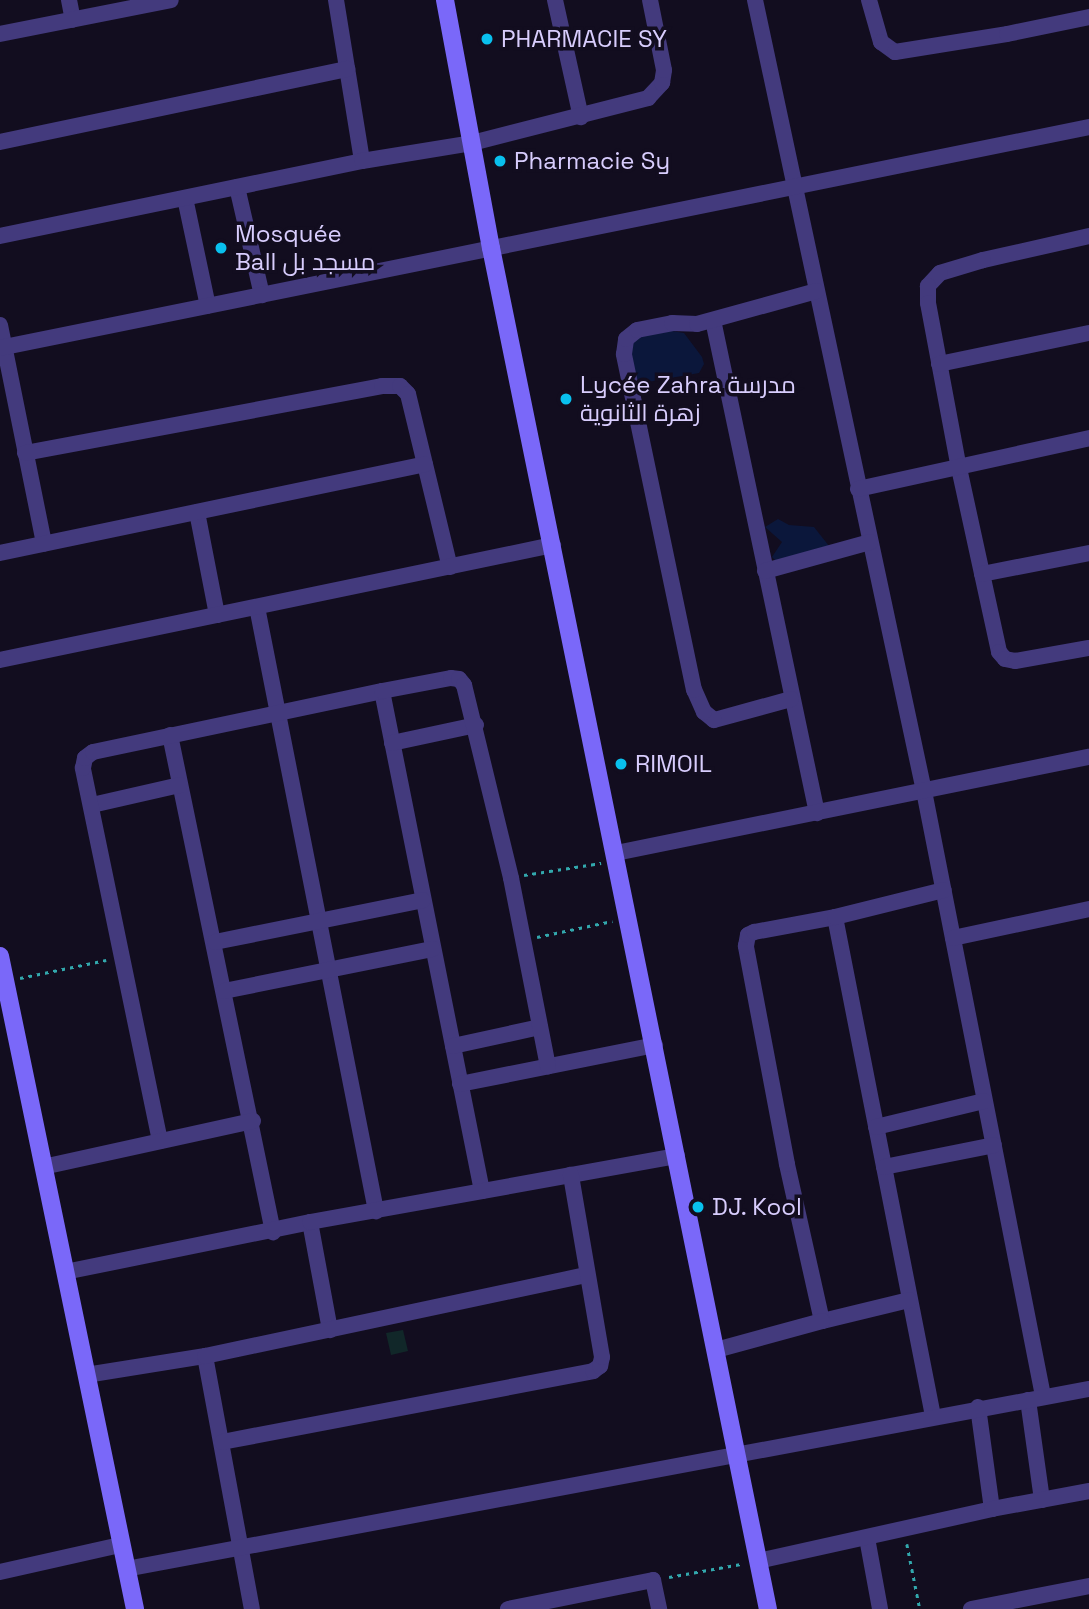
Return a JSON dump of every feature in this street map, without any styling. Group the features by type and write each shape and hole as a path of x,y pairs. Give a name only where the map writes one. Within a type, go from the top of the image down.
{"street":[{"path":"69,0 73,20"},
{"path":"0,34 171,0"},
{"path":"336,0 362,161"},
{"path":"445,0 491,248 617,856 768,1609"},
{"path":"555,0 581,117"},
{"path":"0,236 362,161 472,143 648,99 662,83 664,70 650,0"},
{"path":"755,0 924,791 994,1145 1036,1398 1042,1500"},
{"path":"869,0 881,42 895,52 1007,34 1089,16"},
{"path":"0,142 347,69"},
{"path":"2,347 1089,127"},
{"path":"237,187 262,295"},
{"path":"185,198 208,306"},
{"path":"1089,236 983,260 940,273 928,286 928,303 959,468 999,652 1005,659 1015,661 1089,648"},
{"path":"790,699 714,720 704,712 694,690 624,354 626,339 637,330 672,323 697,324 817,291"},
{"path":"713,320 790,699 817,813"},
{"path":"0,325 2,347 44,544"},
{"path":"939,364 1089,333"},
{"path":"25,453 382,386 400,386 408,394 450,566"},
{"path":"858,489 1089,438"},
{"path":"0,553 425,464"},
{"path":"197,512 218,615"},
{"path":"765,571 870,542"},
{"path":"0,660 553,545"},
{"path":"982,574 1089,553"},
{"path":"257,607 376,1211"},
{"path":"160,1141 83,768 85,758 93,752 382,691 459,679 464,685 476,725 511,878 548,1066"},
{"path":"382,691 482,1191"},
{"path":"392,743 476,725"},
{"path":"170,735 253,1121 273,1232"},
{"path":"617,856 1089,758"},
{"path":"92,805 180,785"},
{"path":"822,1321 787,1164 746,946 748,935 944,890"},
{"path":"215,942 424,900"},
{"path":"953,938 1089,909"},
{"path":"835,917 933,1416"},
{"path":"225,991 433,949"},
{"path":"0,956 135,1609"},
{"path":"453,1046 540,1027"},
{"path":"460,1084 655,1045"},
{"path":"876,1127 984,1101"},
{"path":"43,1167 253,1121"},
{"path":"884,1167 994,1145"},
{"path":"65,1272 273,1232 310,1222 677,1156"},
{"path":"222,1442 593,1371 600,1366 602,1357 571,1175"},
{"path":"310,1222 330,1330"},
{"path":"86,1375 205,1356 587,1275"},
{"path":"716,1350 909,1300"},
{"path":"205,1356 252,1609"},
{"path":"126,1569 738,1456 978,1407 1089,1389"},
{"path":"978,1407 992,1509"},
{"path":"758,1561 992,1509 1089,1491"},
{"path":"867,1538 880,1609"},
{"path":"0,1572 120,1545"},
{"path":"508,1609 653,1580 659,1609"},
{"path":"971,1609 1089,1586"}],"path":[{"path":"511,878 617,856"},
{"path":"523,940 629,917"},
{"path":"5,981 123,957"},
{"path":"904,1529 920,1609"},
{"path":"653,1580 758,1561"}],"green space":[{"path":"403,1330 408,1351 391,1355 386,1333"}],"water":[{"path":"654,328 684,333 702,357 704,364 699,373 642,383 627,376 632,342"},
{"path":"778,519 789,525 814,527 829,546 778,563 772,557 782,542 765,527"}],"place":[{"name":"PHARMACIE SY","path":"487,39"},
{"name":"Pharmacie Sy","path":"500,161"},
{"name":"Mosquée Ball مسجد بل","path":"221,248"},
{"name":"Lycée Zahra مدرسة زهرة الثانوية","path":"566,399"},
{"name":"RIMOIL","path":"621,764"},
{"name":"DJ. Kool","path":"698,1207"}]}
